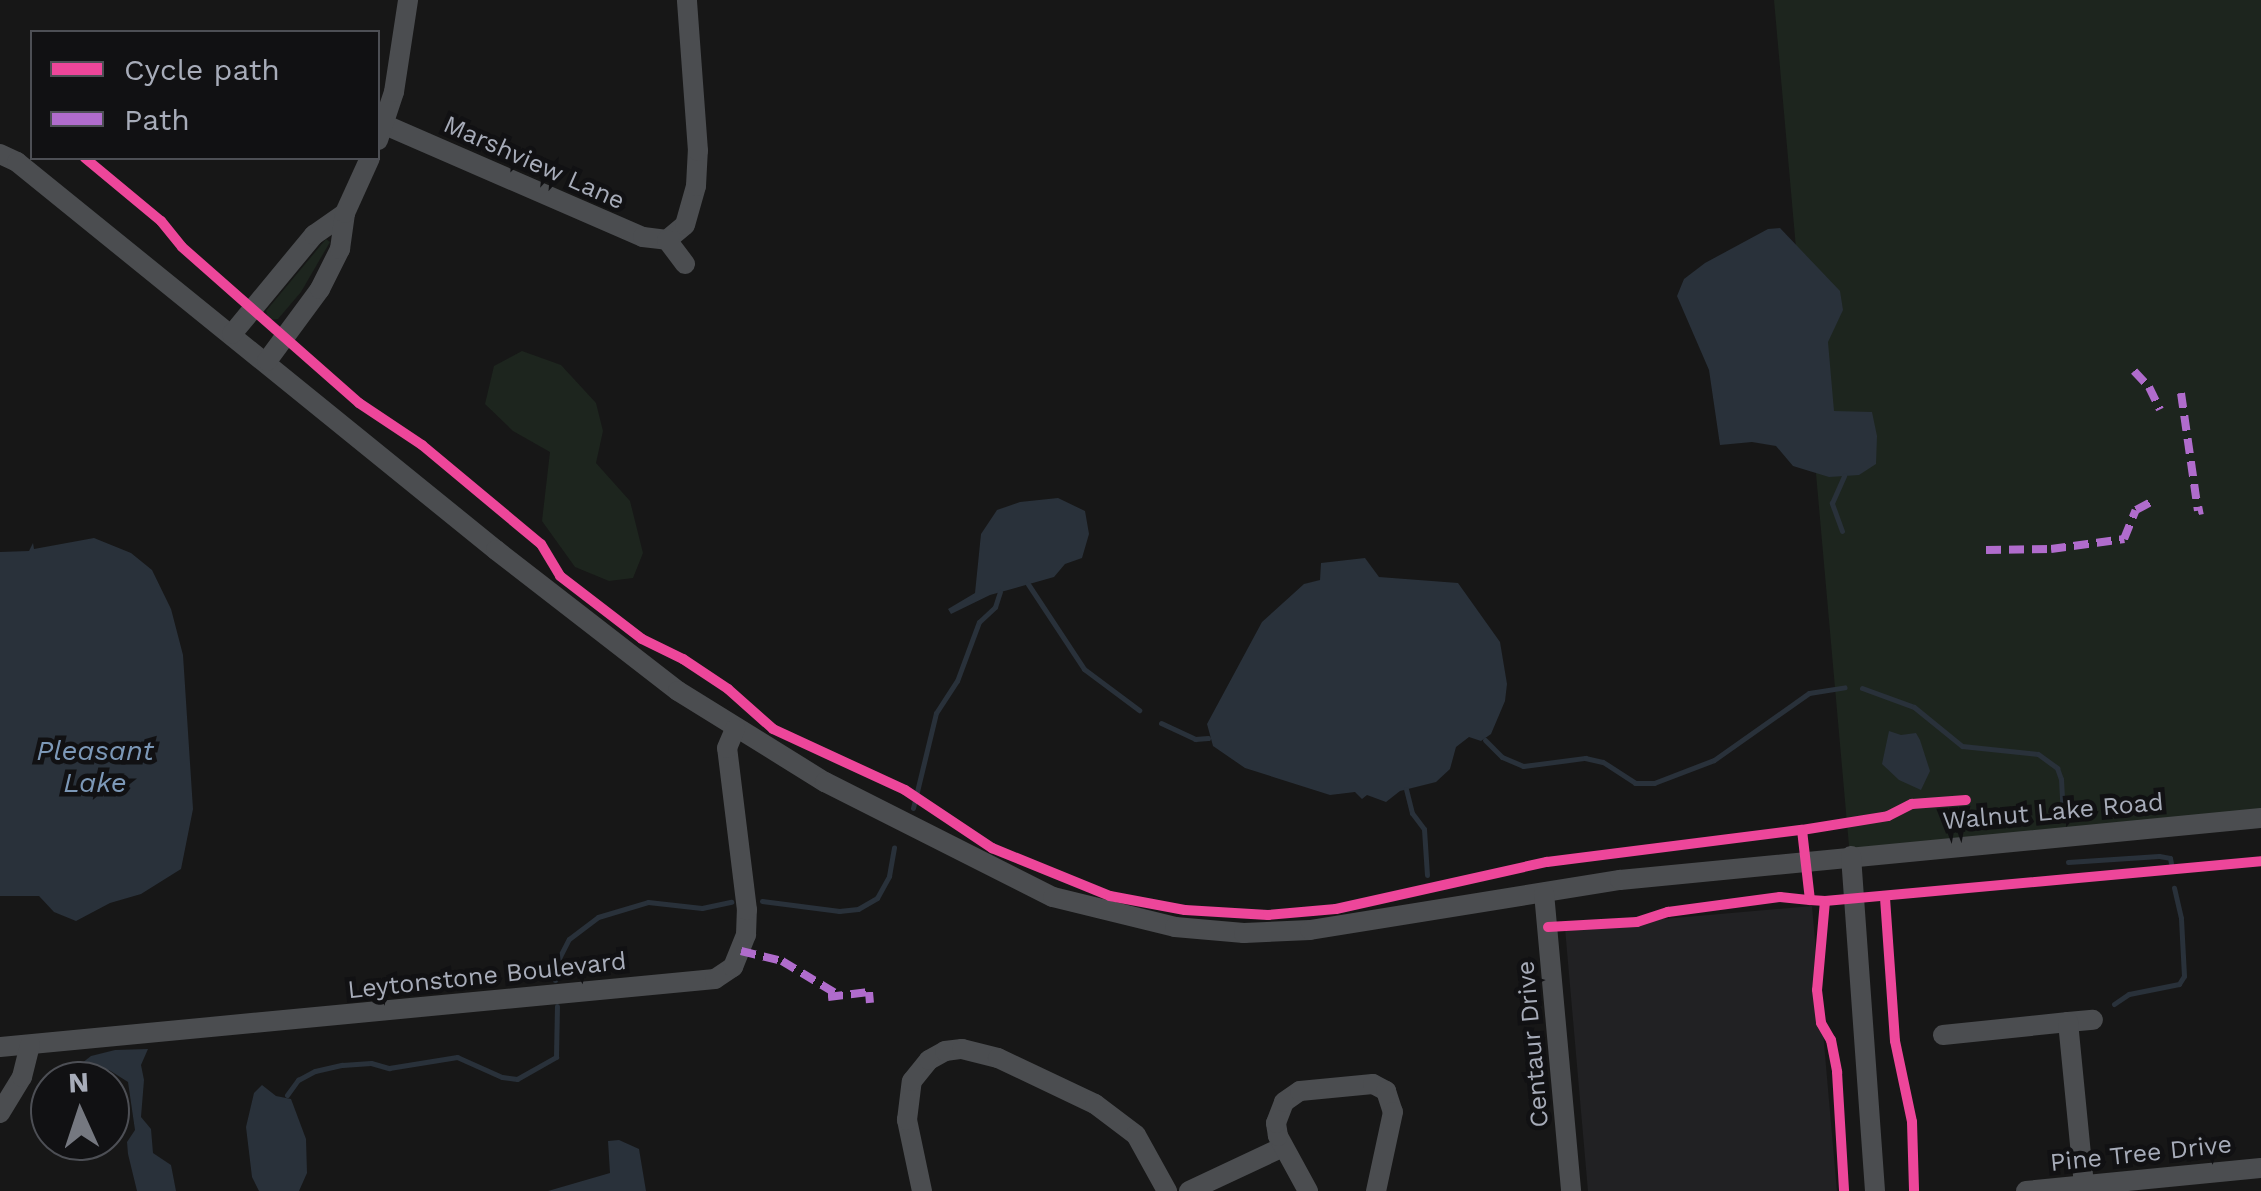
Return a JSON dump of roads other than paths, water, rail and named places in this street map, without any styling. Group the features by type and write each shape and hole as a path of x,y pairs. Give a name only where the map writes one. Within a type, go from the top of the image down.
{"street":[{"path":"380,132 394,92 408,0"},
{"path":"685,264 668,240 685,225 696,186 698,150 686,0"},
{"name":"Marshview Lane","path":"380,132 643,237 668,240"},
{"name":"Walnut Lake Road","path":"0,154 17,162 538,584 667,683 825,782 1053,897 1130,918 1244,933 1310,930 1620,880 2261,818"},
{"path":"267,361 327,276 340,249 345,213 369,160"},
{"path":"232,334 314,235 345,213"},
{"name":"Leytonstone Boulevard","path":"0,1047 714,979 733,967 746,935 747,910 727,748 735,728"},
{"path":"1851,856 1875,1191"},
{"name":"Centaur Drive","path":"1544,893 1572,1191"},
{"path":"1944,1034 2093,1020"},
{"path":"2068,1022 2084,1185"},
{"path":"0,1112 22,1077 30,1046"},
{"path":"922,1191 907,1120 912,1081 930,1060 945,1051 962,1049 998,1058 1096,1104 1136,1135 1167,1191"},
{"path":"1308,1191 1283,1147 1276,1123 1290,1096 1300,1091 1380,1086 1392,1099 1393,1112 1376,1191"},
{"path":"1189,1191 1283,1147"},
{"name":"Pine Tree Drive","path":"2026,1191 2084,1185 2114,1187 2261,1168"}],"water":[{"path":"1780,228 1840,291 1843,310 1828,342 1834,411 1872,412 1877,436 1876,464 1859,475 1829,477 1793,466 1776,446 1752,442 1720,445 1709,370 1677,296 1684,279 1705,263 1768,229"},
{"path":"1058,498 1085,511 1089,534 1082,558 1065,564 1054,577 990,595 951,614 948,609 975,593 981,534 997,510 1020,502"},
{"name":"Pleasant Lake","path":"94,538 131,553 152,570 171,609 183,655 193,809 181,869 141,894 110,903 76,921 54,912 39,896 0,896 0,552 29,551 33,543 34,549"},
{"path":"1365,558 1379,577 1458,583 1500,642 1507,684 1505,701 1491,734 1481,741 1469,737 1456,747 1450,769 1436,782 1400,791 1386,802 1367,795 1362,799 1355,792 1330,795 1245,768 1213,746 1207,724 1262,622 1304,584 1320,580 1321,563"},
{"path":"1889,731 1901,735 1916,733 1920,740 1930,771 1921,790 1899,780 1882,764"},
{"path":"148,1049 141,1065 141,1117 151,1129 153,1153 171,1165 176,1191 137,1191 130,1161 130,1138 135,1130 130,1061 85,1061 115,1050"},
{"path":"262,1085 276,1096 291,1099 306,1139 307,1173 299,1191 259,1191 252,1177 246,1127 254,1093"},
{"path":"619,1140 639,1149 646,1191 548,1191 610,1173 608,1141"}],"waterway":[{"path":"1842,531 1832,503 1844,476"},
{"path":"1028,584 1084,669 1139,710"},
{"path":"913,808 936,713 957,681 979,622 995,607 1000,592"},
{"path":"1485,740 1502,757 1523,766 1585,758 1603,762 1635,783 1654,783 1714,760 1809,693 1845,687"},
{"path":"1862,688 1914,707 1962,746 2038,754 2057,768 2063,813"},
{"path":"1161,723 1195,739 1208,738"},
{"path":"1406,789 1412,813 1424,829 1427,875"},
{"path":"762,901 839,911 858,909 877,898 889,876 894,847"},
{"path":"2068,862 2159,856 2170,858 2171,863"},
{"path":"2114,1004 2129,994 2179,984 2184,976 2181,918 2174,888"},
{"path":"555,980 555,966 569,939 598,917 648,902 702,908 731,902"},
{"path":"287,1095 298,1080 315,1071 342,1065 371,1063 389,1068 457,1057 502,1077 517,1079 556,1057 557,1006"}]}
